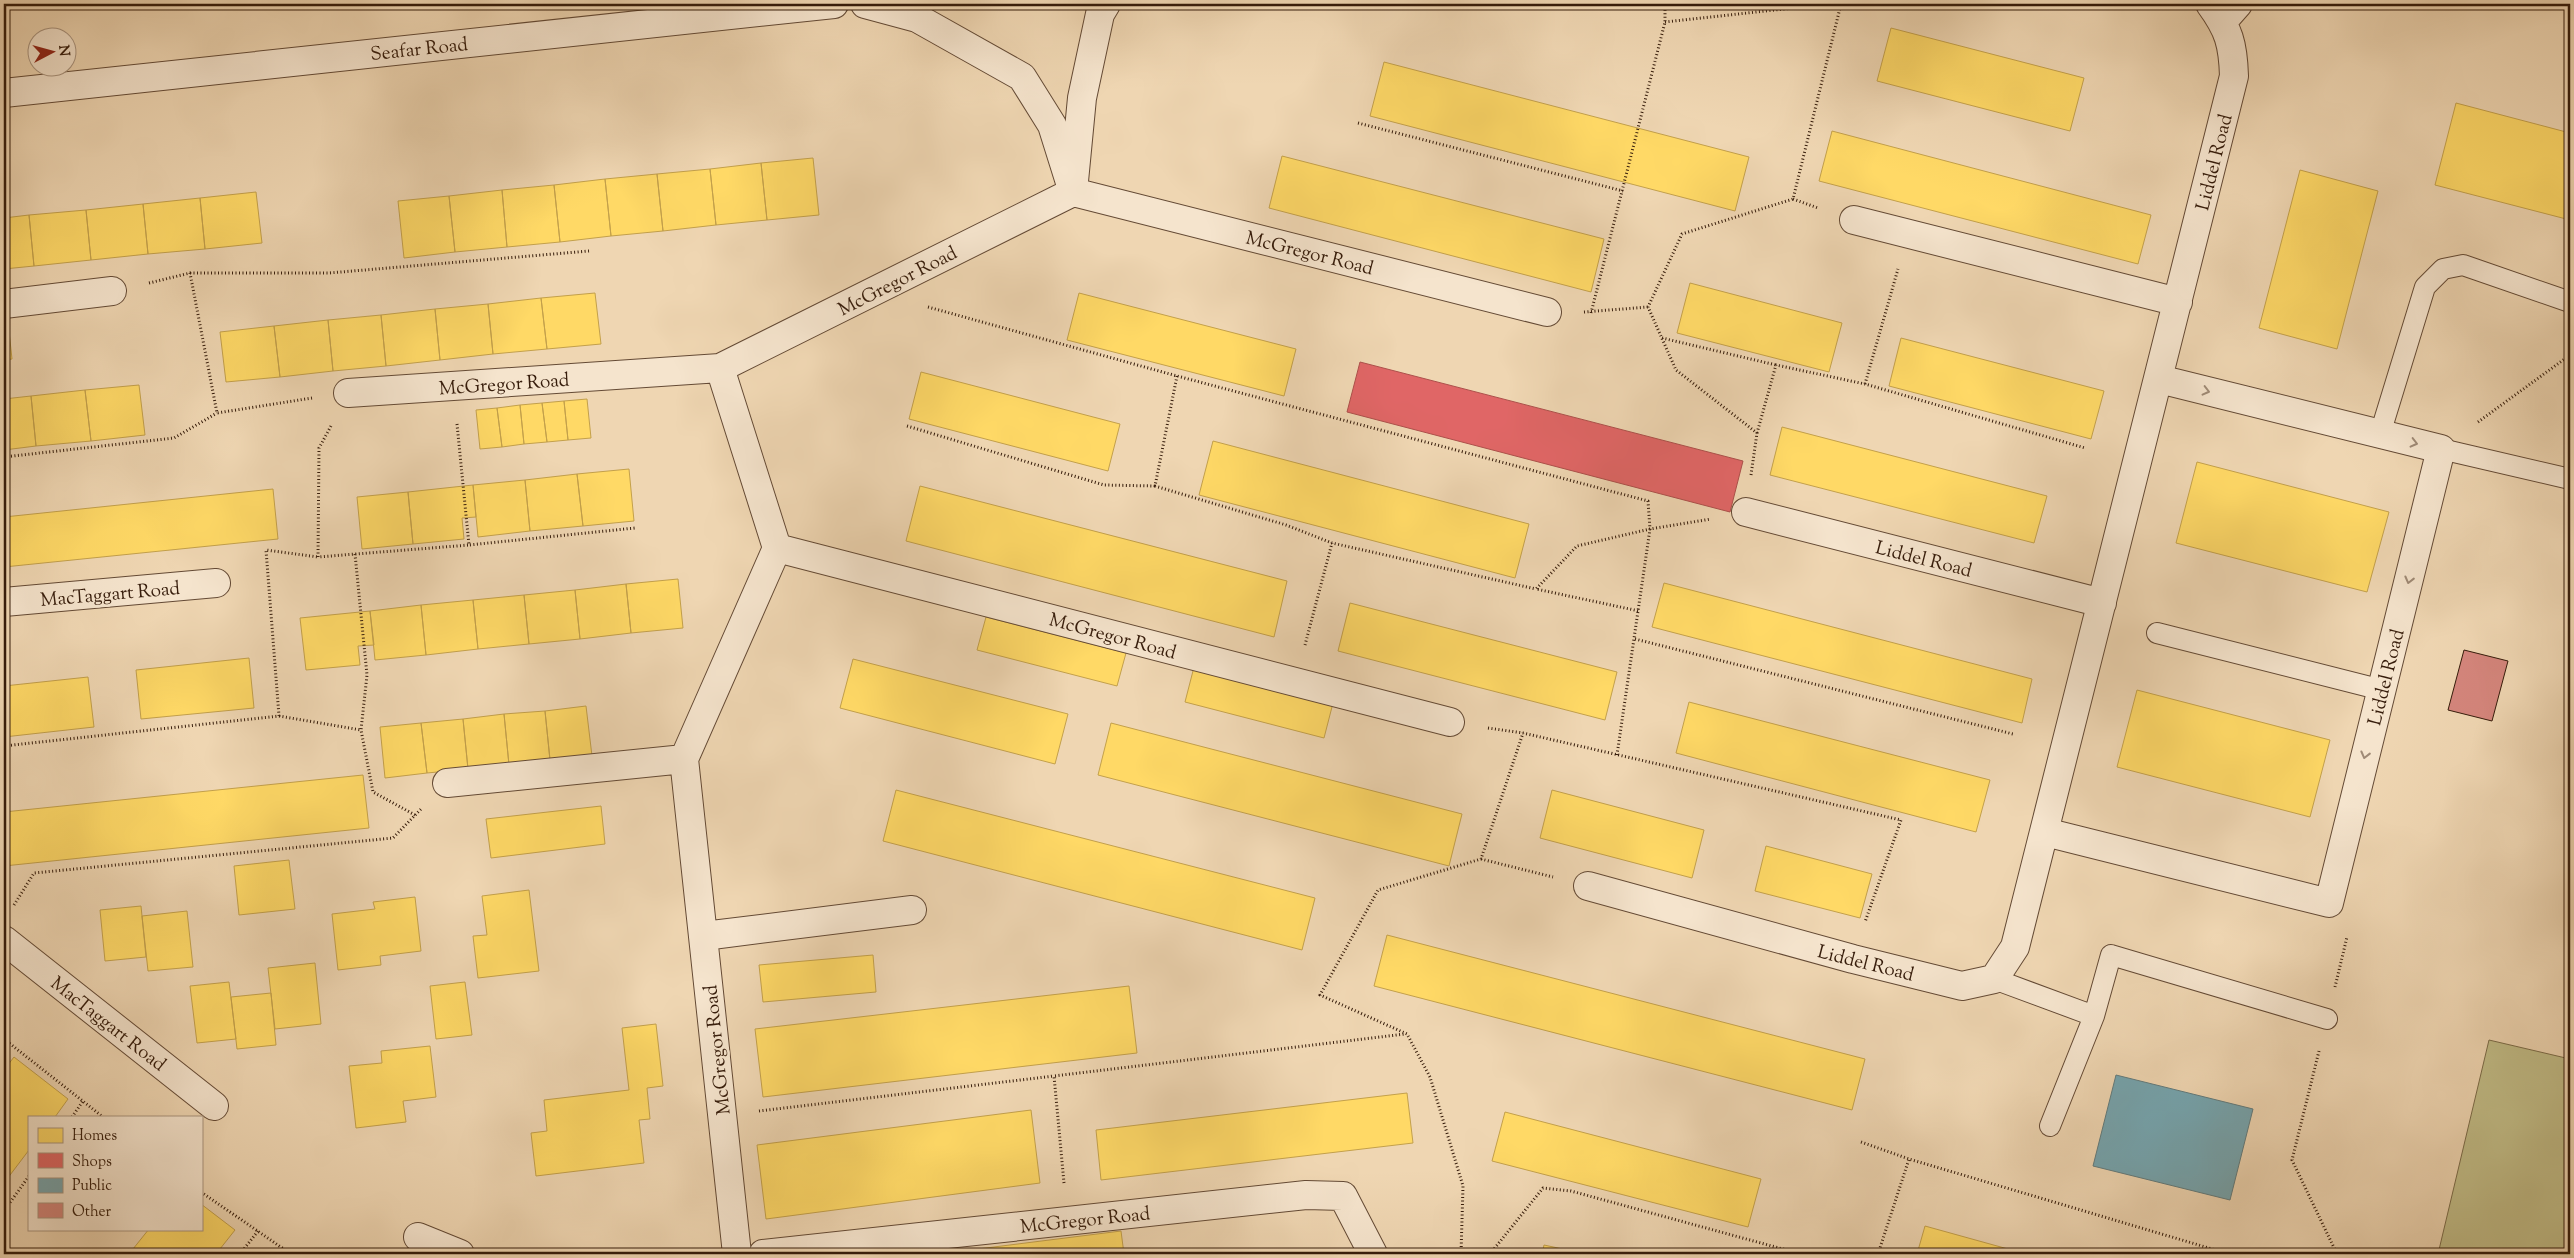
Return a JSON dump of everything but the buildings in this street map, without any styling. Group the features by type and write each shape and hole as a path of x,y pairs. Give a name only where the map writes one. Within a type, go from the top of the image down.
{"street":[{"name":"Seafar Road","path":"4,93 834,4"},
{"path":"865,4 917,18 1022,77 1052,125 1073,192"},
{"path":"1073,192 1082,98 1100,14 1106,4"},
{"name":"Liddel Road","path":"1588,886 1852,959 1962,986 1994,980 2015,947 2234,76 2233,47 2223,10"},
{"name":"McGregor Road","path":"348,393 720,368 1073,192 1546,312"},
{"path":"1854,220 2178,302"},
{"path":"4,304 112,291"},
{"path":"447,783 684,759 777,548 720,368"},
{"path":"2158,379 2441,449"},
{"name":"Liddel Road","path":"2329,903 2441,449"},
{"name":"Liddel Road","path":"1746,512 2102,603"},
{"name":"McGregor Road","path":"777,548 1450,722"},
{"name":"MacTaggart Road","path":"4,602 216,583"},
{"name":"McGregor Road","path":"684,759 723,1115 736,1254"},
{"path":"2045,832 2329,903"},
{"path":"704,936 912,910"},
{"name":"MacTaggart Road","path":"4,940 214,1106"},
{"name":"McGregor Road","path":"763,1254 1306,1195 1343,1196 1373,1254"},
{"path":"418,1236 460,1254"}],"lane":[{"path":"2380,434 2425,287 2443,269 2464,265 2570,302"},
{"path":"2441,449 2570,479"},
{"path":"2157,633 2382,690"},
{"path":"2050,1126 2094,1016 2111,955 2327,1019"},
{"path":"1994,980 2094,1016"}],"path":[{"path":"1591,312 1665,22 1665,4"},
{"path":"1665,22 1840,6 1793,199 1682,234 1648,307 1676,370 1757,432"},
{"path":"1358,124 1622,191"},
{"path":"1865,384 1908,234"},
{"path":"112,291 190,273 329,273 589,251"},
{"path":"190,273 217,413"},
{"path":"905,276 929,308 1648,501 1650,529 1617,755"},
{"path":"1546,312 1591,312 1648,307"},
{"path":"1662,338 1776,366 1865,384 2085,448"},
{"path":"2441,449 2570,356"},
{"path":"1536,589 1577,546 1650,529 1746,512 1757,432 1776,366"},
{"path":"1155,486 1177,376"},
{"path":"454,386 469,545"},
{"path":"4,457 174,438 217,413 348,393"},
{"path":"318,557 319,448 348,393"},
{"path":"907,426 1104,486 1155,486 1286,526 1332,543 1639,611"},
{"path":"279,716 266,550 318,557 469,545 635,528"},
{"path":"1296,682 1332,543"},
{"path":"355,554 367,675 361,730 373,792 415,815"},
{"path":"1635,639 2013,734"},
{"path":"4,746 279,716 361,730"},
{"path":"1450,722 1522,733 1901,820 1852,959"},
{"path":"1481,858 1522,733"},
{"path":"14,906 34,873 393,838 447,783"},
{"path":"1462,1254 1463,1186 1430,1077 1407,1034 1320,995 1378,890 1481,858 1588,886"},
{"path":"2329,903 2353,915 2292,1160 2337,1254"},
{"path":"723,1115 1407,1034"},
{"path":"4,1039 101,1116"},
{"path":"1054,1076 1067,1221"},
{"path":"73,1116 83,1101"},
{"path":"1861,1142 1909,1159 2228,1254"},
{"path":"1878,1254 1909,1159"},
{"path":"4,1211 28,1177"},
{"path":"1490,1254 1543,1188 1571,1191 1801,1254"},
{"path":"202,1193 291,1254"},
{"path":"240,1254 258,1231"}],"shaded area":[{"path":"2489,1040 2570,1059 2570,1254 2438,1254"}]}
